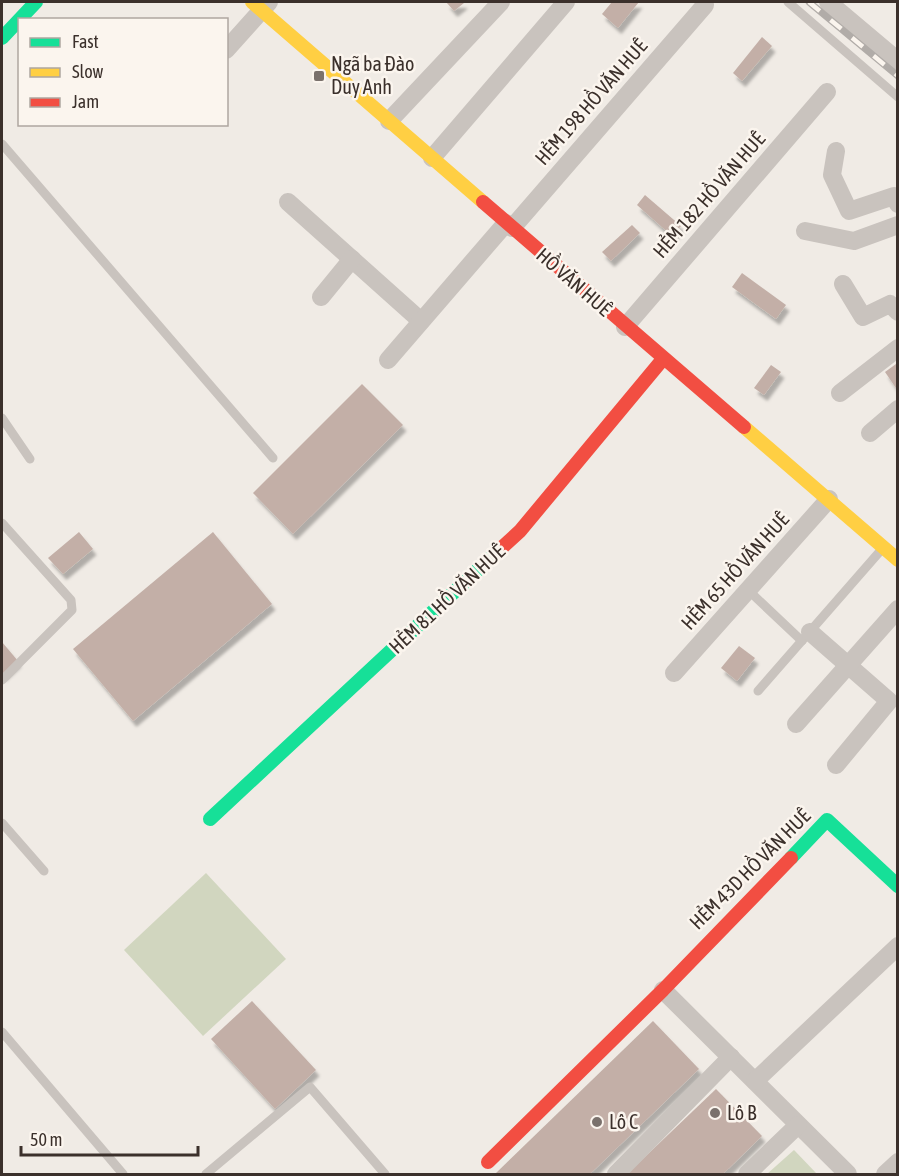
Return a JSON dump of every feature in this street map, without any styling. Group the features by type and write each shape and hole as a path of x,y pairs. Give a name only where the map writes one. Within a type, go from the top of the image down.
{"street":[{"path":"389,121 501,2"},
{"path":"432,158 566,2"},
{"path":"828,2 897,61"},
{"path":"2,38 29,3"},
{"path":"228,47 261,4"},
{"name":"HỒ VĂN HUÊ","path":"261,4 389,121 897,560"},
{"name":"HẺM 198 HỒ VĂN HUÊ","path":"388,360 705,5"},
{"name":"HẺM 182 HỒ VĂN HUÊ","path":"626,327 827,92"},
{"path":"836,151 832,175 849,211 894,196 897,204"},
{"path":"288,202 422,321"},
{"path":"805,231 854,241 897,225"},
{"path":"321,297 352,259"},
{"path":"843,284 862,317 890,304 897,312"},
{"path":"840,393 897,348"},
{"name":"HẺM 81 HỒ VĂN HUÊ","path":"210,819 520,531 663,359"},
{"path":"870,432 897,409"},
{"name":"HẺM 65 HỒ VĂN HUÊ","path":"674,673 829,499"},
{"path":"796,724 897,609"},
{"path":"806,637 848,665 889,701 836,765"},
{"name":"HẺM 43D HỒ VĂN HUÊ","path":"488,1162 663,990 827,820 897,886"},
{"path":"755,1081 897,946"},
{"path":"663,990 848,1174"},
{"path":"616,1174 731,1057"},
{"path":"747,1174 798,1125"},
{"path":"885,1174 897,1162"}],"lane":[{"path":"788,2 897,97"},
{"path":"2,144 273,458"},
{"path":"2,418 30,459"},
{"path":"2,523 71,600 72,610 2,680"},
{"path":"758,691 884,548"},
{"path":"748,590 806,637"},
{"path":"2,823 44,871"},
{"path":"2,1032 123,1174"},
{"path":"206,1174 310,1087 386,1174"}],"green space":[{"path":"206,873 286,959 203,1036 124,950"},
{"path":"794,1150 817,1174 767,1174"}],"building":[{"path":"446,2 463,2 464,3 454,11"},
{"path":"612,2 639,2 618,28 602,14"},
{"path":"762,37 772,46 742,81 733,73"},
{"path":"645,195 681,226 672,236 637,205"},
{"path":"632,225 640,233 611,261 602,252"},
{"path":"742,273 786,305 776,319 732,287"},
{"path":"896,364 898,366 898,391 885,372"},
{"path":"771,365 781,372 764,395 754,388"},
{"path":"362,384 403,425 293,534 253,493"},
{"path":"79,532 93,549 63,574 48,558"},
{"path":"213,532 272,604 133,721 73,649"},
{"path":"2,642 18,661 2,676"},
{"path":"739,646 755,658 737,681 721,668"},
{"path":"252,1001 316,1070 275,1109 211,1039"},
{"name":"Lô C","path":"653,1021 699,1069 590,1174 495,1174"},
{"name":"Lô B","path":"716,1089 762,1136 723,1174 627,1174"}],"railway":[{"path":"809,2 898,76"}],"traffic: fast":[{"path":"21,18 36,2"},
{"path":"2,38 18,21"},
{"path":"210,819 496,553"},
{"path":"791,858 827,820 898,886"}],"traffic: slow":[{"path":"252,2 483,202"},
{"path":"744,427 898,560"}],"traffic: jam":[{"path":"483,202 744,427"},
{"path":"496,553 520,531 663,359"},
{"path":"488,1162 663,990 791,858"}],"place":[{"name":"Ngã ba Đào Duy Anh","path":"319,76"},
{"name":"Lô B","path":"715,1113"},
{"name":"Lô C","path":"597,1122"}]}
